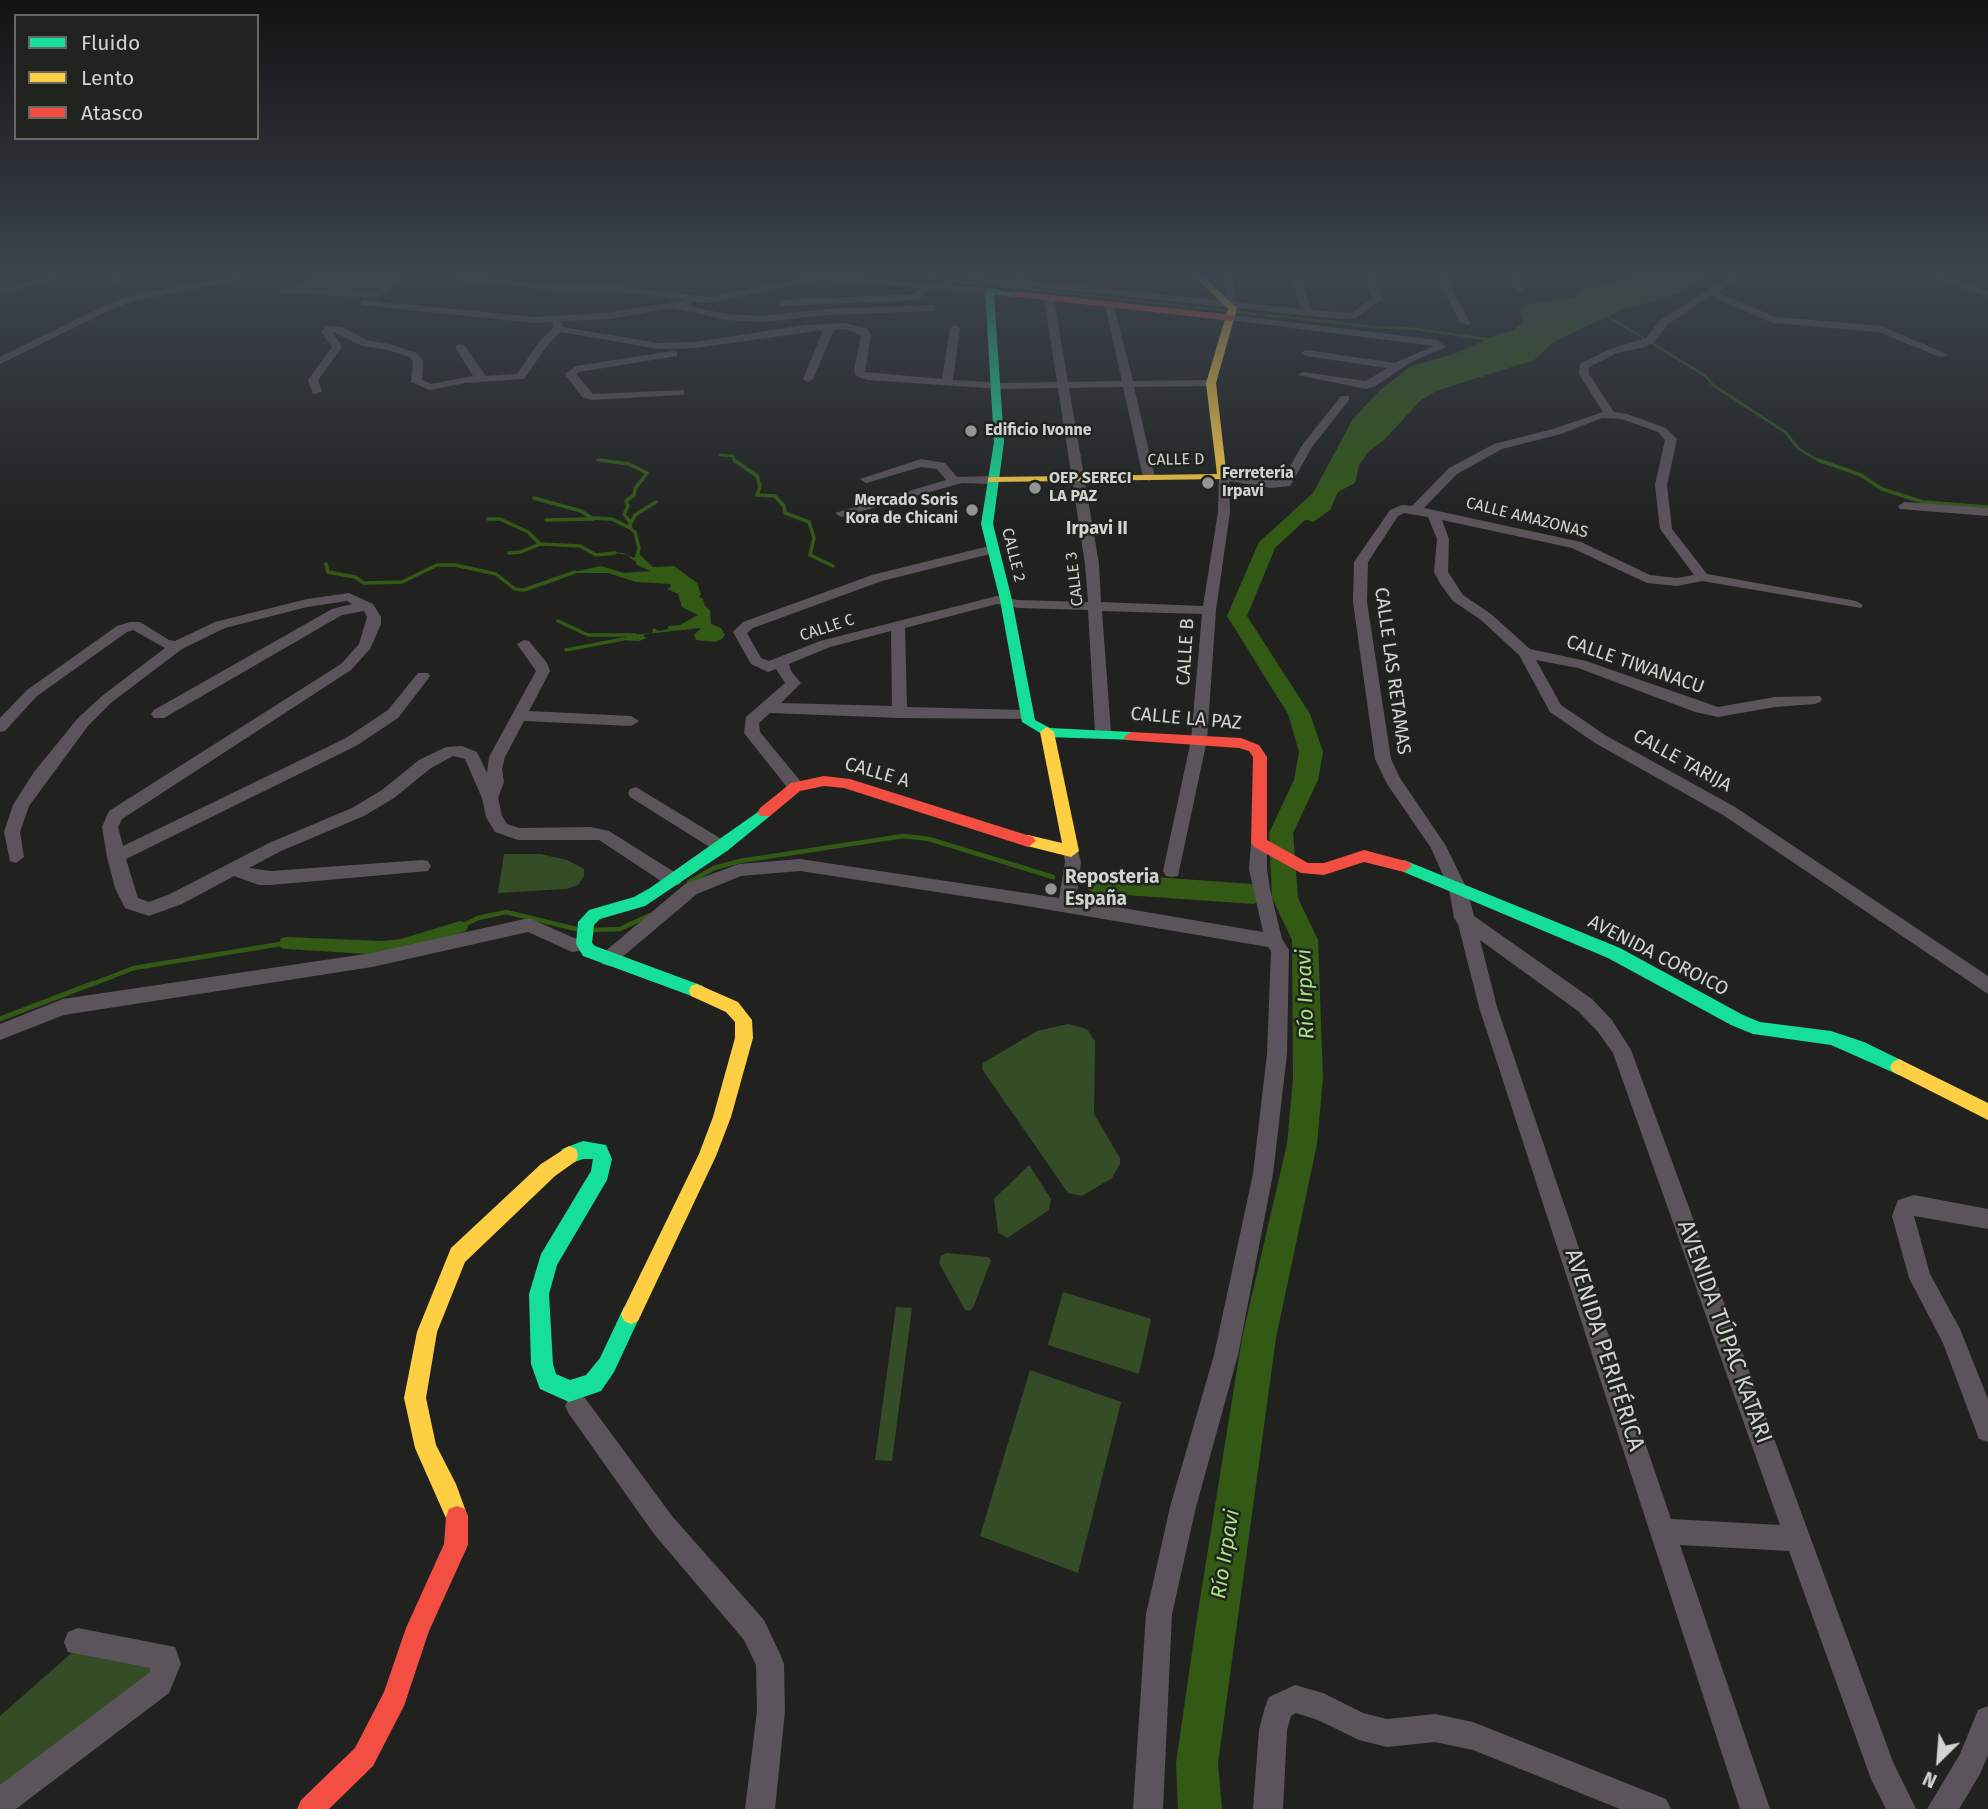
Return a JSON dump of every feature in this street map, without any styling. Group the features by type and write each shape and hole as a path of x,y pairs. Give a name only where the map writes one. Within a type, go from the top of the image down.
{"main road":[{"name":"CALLE 2","path":"993,361 999,442 987,515 1027,715"},
{"path":"1217,361 1211,383 1223,477"},
{"name":"CALLE D","path":"992,480 1223,477"},
{"path":"1027,715 1029,722 1048,732 1071,851"},
{"name":"CALLE LA PAZ","path":"1048,732 1103,733 1241,743 1254,748 1260,757 1264,846"},
{"name":"CALLE A","path":"584,933 595,914 639,902 722,847 796,787 824,780 845,783 1058,850 1071,851"},
{"name":"AVENIDA COROICO","path":"1264,846 1306,869 1324,869 1355,857 1374,857 1394,862 1614,953 1737,1020 1759,1029 1831,1038 1858,1047 1988,1112"},
{"path":"310,1809 364,1757 395,1697 418,1628 456,1545 458,1521 449,1492 426,1448 415,1398 427,1332 458,1255 548,1170 567,1156 583,1150 598,1151 603,1159 600,1174 548,1261 539,1294 538,1315 542,1364 548,1381 569,1391 593,1383 607,1366 707,1156 722,1117 744,1038 743,1020 732,1007 713,997 589,951 584,933"}],"street":[{"path":"317,392 313,380 327,361"},
{"path":"418,361 416,382 424,386 520,377 531,361"},
{"path":"469,361 477,374 485,380"},
{"path":"627,361 576,369 570,374 586,395 592,397 680,392"},
{"path":"808,379 815,361"},
{"path":"861,361 860,374 872,378 995,385 1211,383"},
{"path":"947,381 950,361"},
{"name":"CALLE 3","path":"1058,361 1092,564 1103,733"},
{"path":"1122,361 1149,477"},
{"path":"1364,361 1396,366"},
{"path":"1303,375 1368,386 1407,361"},
{"path":"1593,361 1584,366 1584,374 1610,414 1639,421 1669,434 1672,445 1661,485 1666,529 1672,540 1695,564 1702,577"},
{"name":"CALLE D","path":"1223,477 1271,484 1286,483 1307,446 1345,398"},
{"name":"CALLE LAS RETAMAS","path":"1458,889 1438,846 1392,780 1383,759 1360,602 1361,562 1394,513 1402,509 1415,510 1453,471 1498,446 1557,432 1610,414"},
{"path":"866,479 921,463 941,466 954,481"},
{"name":"CALLE B","path":"1172,871 1199,740 1209,610 1224,512 1223,477"},
{"name":"CALLE D","path":"841,513 954,481 992,480"},
{"path":"1904,506 1988,512"},
{"name":"CALLE AMAZONAS","path":"1415,510 1576,545 1647,579 1677,582 1702,577 1856,605"},
{"name":"CALLE TARIJA","path":"1433,513 1443,539 1441,572 1448,585 1458,598 1486,617 1525,653 1546,696 1555,708 1569,719 1729,811 1988,986"},
{"name":"CALLE C","path":"993,549 877,578 742,628 740,632 755,661 768,667 825,644 996,600 1018,604 1209,610"},
{"path":"16,857 12,832 21,805 40,776 99,706 177,646 220,625 334,598 358,599 368,607 374,624 359,656 115,816 110,827 115,857 131,903 149,909 176,899 231,869 358,812 388,794 425,764 451,751 462,751 471,756 490,798 494,817 502,828 518,834 603,835 673,880"},
{"path":"159,714 328,617 348,608 368,607"},
{"path":"898,624 900,713"},
{"path":"0,727 32,693 122,629 135,625 165,644 177,646"},
{"path":"490,798 496,782 496,757 543,671 524,644"},
{"name":"CALLE TIWANACU","path":"1525,653 1581,664 1700,708 1718,712 1775,702 1815,699"},
{"path":"782,663 784,673 794,683 751,721 752,733 796,787"},
{"path":"115,857 351,742 393,713 423,676"},
{"path":"766,708 1027,715"},
{"path":"519,716 631,721"},
{"path":"636,793 722,847"},
{"path":"1148,1809 1159,1614 1184,1507 1226,1355 1263,1174 1278,1054 1280,950 1274,941 1258,869 1264,846"},
{"path":"1066,907 1073,862 1071,851"},
{"path":"608,959 691,889 739,870 800,865 1274,941"},
{"path":"231,869 259,878 271,878 422,866"},
{"name":"AVENIDA PERIFÉRICA","path":"1458,889 1488,1007 1755,1809"},
{"name":"AVENIDA TÚPAC KATARI","path":"1464,918 1585,1005 1605,1026 1621,1050 1881,1769 1901,1809"},
{"path":"0,1032 63,1007 372,960 528,925 572,945 584,933"},
{"path":"1988,1219 1914,1205 1906,1207 1903,1216 1920,1278 1951,1338 1988,1430"},
{"path":"578,1406 663,1525 754,1630 770,1664 771,1711 760,1809"},
{"path":"1664,1531 1800,1539"},
{"path":"0,1802 137,1702 159,1683 167,1664 166,1657 78,1642"},
{"path":"1268,1809 1273,1730 1279,1707 1295,1699 1323,1707 1359,1726 1387,1733 1435,1727 1473,1736 1656,1809"},
{"path":"1942,1809 1970,1764 1988,1720"}],"shaded area":[{"path":"1427,361 1530,361 1436,391 1421,400 1384,440 1368,452 1359,465 1355,483 1338,492 1330,510 1313,522 1290,514 1313,493 1353,419 1378,392 1411,366"},
{"path":"611,552 623,553 634,558 638,553 653,567 674,566 697,583 701,594 699,597 710,610 711,624 721,628 725,635 722,639 715,642 696,640 694,635 701,628 646,634 643,636 647,638 639,641 619,640 631,635 652,633 653,628 659,631 668,629 668,626 680,625 698,615 682,607 678,594 667,589 671,587 670,584 636,582 608,573 570,573 601,566 624,573 650,571 637,565 627,555"},
{"path":"504,854 540,854 567,860 584,869 584,876 578,885 566,889 498,893"},
{"path":"1068,1024 1087,1029 1095,1041 1094,1114 1120,1158 1120,1164 1112,1178 1082,1196 1068,1193 982,1069 983,1063 1037,1031"},
{"path":"1029,1165 1051,1199 1049,1210 1007,1238 998,1232 994,1199"},
{"path":"946,1253 988,1257 991,1260 973,1308 969,1311 965,1310 939,1263 941,1256"},
{"path":"1063,1292 1151,1319 1139,1374 1048,1345"},
{"path":"896,1307 912,1308 892,1461 875,1460"},
{"path":"1030,1370 1121,1402 1078,1573 980,1536"},
{"path":"76,1649 151,1659 151,1676 0,1786 0,1716"}],"waterway":[{"path":"1682,361 1785,432 1799,449 1821,462"},
{"path":"720,455 733,456 734,460"},
{"path":"597,460 614,462"},
{"path":"600,460 629,464 647,473 635,489 634,495 626,501 628,506 624,514 630,522 630,528"},
{"path":"734,460 757,476 760,486 757,495 775,496 784,506 785,513 809,522 814,538 810,555 833,566"},
{"path":"1818,460 1861,475 1882,489 1923,502 1988,507"},
{"name":"Río Irpavi","path":"1200,1809 1197,1763 1217,1618 1259,1338 1302,1144 1308,1078 1305,940 1285,898 1281,833 1306,780 1311,752 1299,714 1237,616 1266,546 1324,493"},
{"path":"534,498 581,511 592,518 612,519 630,528"},
{"path":"631,523 635,515 656,502"},
{"path":"488,519 500,519 528,532 540,544"},
{"path":"546,520 593,519"},
{"path":"630,528 635,532 639,548 637,557"},
{"path":"509,553 521,552 540,544"},
{"path":"540,544 580,546 596,555 615,553"},
{"path":"326,564 328,572 355,577 364,583 402,582 437,565 455,565 496,574 515,589 524,590 575,572"},
{"path":"558,621 588,635 635,635"},
{"path":"566,650 623,639"},
{"path":"689,882 714,868 740,861 903,836 929,839 1053,877"},
{"path":"1097,883 1253,894"},
{"path":"460,927 478,918 506,912 576,929"},
{"path":"592,930 620,929 650,915"},
{"path":"287,943 383,948 401,946 460,927"},
{"path":"90,985 134,968 287,943"},
{"path":"0,1019 94,983"}],"traffic: fast":[{"path":"994,361 999,442 987,524 1006,600 1029,722 1047,732 1131,737"},
{"path":"697,991 589,951 584,944 586,922 595,914 639,902 656,892 722,847 765,812"},
{"path":"1404,866 1614,953 1737,1020 1759,1029 1831,1038 1858,1047 1899,1067"},
{"path":"569,1155 583,1150 599,1151 603,1159 600,1174 548,1261 539,1294 542,1364 548,1381 569,1391 593,1383 607,1365 631,1314"}],"traffic: slow":[{"path":"992,480 1223,477 1211,383 1217,361"},
{"path":"1028,841 1071,851 1047,732"},
{"path":"631,1314 707,1156 722,1117 744,1038 743,1020 732,1007 697,991"},
{"path":"1899,1067 1988,1112"},
{"path":"457,1517 426,1448 415,1398 427,1332 458,1255 548,1170 569,1155"}],"traffic: jam":[{"path":"1131,737 1241,743 1254,748 1260,757 1259,843 1306,869 1324,869 1364,856 1404,866"},
{"path":"765,812 796,787 824,781 845,783 1028,841"},
{"path":"310,1809 364,1757 395,1697 418,1628 456,1545 457,1517"}],"place":[{"name":"Edificio Ivonne","path":"971,431"},
{"name":"Ferretería Irpavi","path":"1208,483"},
{"name":"OEP SERECI LA PAZ","path":"1035,488"},
{"name":"Mercado Soris Kora de Chicani","path":"972,510"},
{"name":"Reposteria España","path":"1051,889"}],"district":[{"name":"Irpavi II","path":"1097,529"}]}
